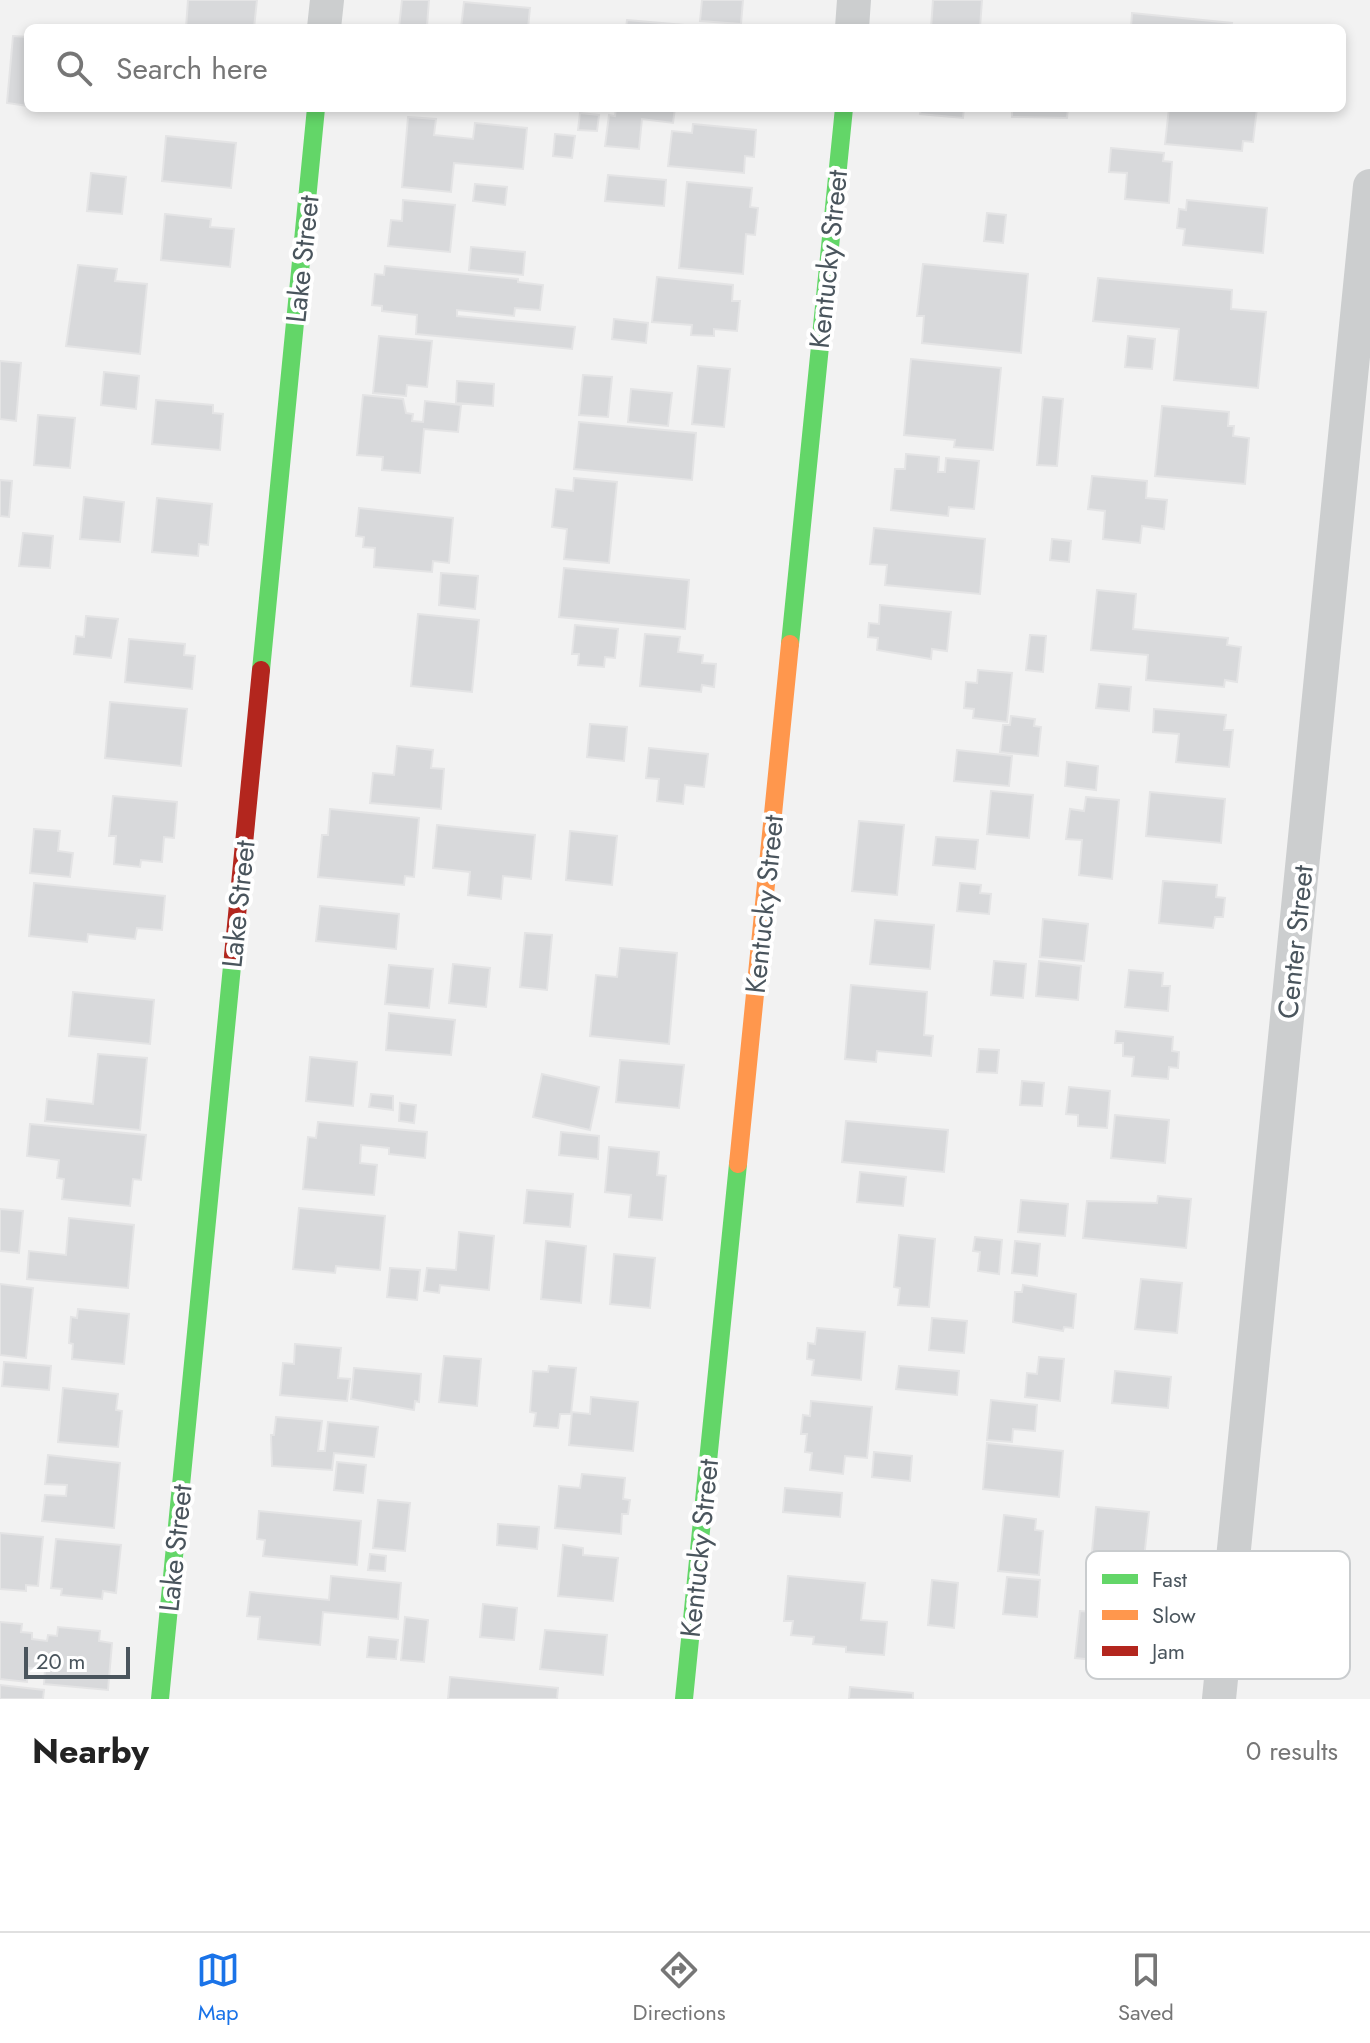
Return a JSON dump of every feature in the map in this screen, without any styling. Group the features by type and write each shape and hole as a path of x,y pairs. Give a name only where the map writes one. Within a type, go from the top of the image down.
{"street":[{"path":"324,24 327,0"},
{"path":"852,24 854,0"},
{"name":"Lake Street","path":"160,1699 316,112"},
{"name":"Kentucky Street","path":"684,1699 844,112"},
{"name":"Center Street","path":"1234,1551 1370,186"},
{"name":"Center Street","path":"1219,1699 1221,1679"}],"building":[{"path":"188,0 257,0 254,24 186,24"},
{"path":"402,0 429,0 427,24 399,24"},
{"path":"702,0 743,0 741,24 700,21"},
{"path":"933,0 982,0 980,24 931,24"},
{"path":"464,2 530,8 528,24 461,24"},
{"path":"1132,13 1232,23 1232,24 1131,24"},
{"path":"627,20 673,24 626,24"},
{"path":"13,36 24,37 24,105 7,103"},
{"path":"616,112 674,112 673,123 642,119 639,149 605,146 609,115 615,116"},
{"path":"920,112 964,112 963,118"},
{"path":"1012,112 1068,112 1067,118 1012,117"},
{"path":"1169,112 1257,112 1253,142 1243,141 1242,151 1165,144"},
{"path":"580,113 599,115 597,131 578,130"},
{"path":"408,117 436,119 434,135 473,139 475,123 527,128 523,169 454,163 451,192 402,187"},
{"path":"693,124 756,130 754,157 745,156 744,173 668,166 672,131 692,133"},
{"path":"555,134 575,136 572,158 553,156"},
{"path":"166,136 236,143 231,188 162,181"},
{"path":"1111,148 1164,153 1163,161 1172,162 1169,203 1125,199 1127,173 1109,172"},
{"path":"91,173 126,177 122,214 87,211"},
{"path":"608,175 666,180 664,206 605,201"},
{"path":"687,182 752,188 750,207 758,208 755,235 746,234 743,274 679,268"},
{"path":"475,184 507,187 505,205 473,201"},
{"path":"403,200 455,205 450,252 388,246 391,220 402,221"},
{"path":"1187,200 1267,208 1263,253 1183,245 1185,229 1177,228 1179,209 1186,210"},
{"path":"987,213 1006,215 1003,243 984,241"},
{"path":"165,214 211,219 210,227 234,229 230,267 161,260"},
{"path":"471,247 525,252 523,275 469,270"},
{"path":"923,264 1028,274 1021,353 922,343 924,316 917,316"},
{"path":"78,265 117,269 115,281 147,284 140,354 66,346"},
{"path":"385,266 518,279 518,282 543,285 540,310 515,308 514,316 457,310 457,316 575,327 572,349 416,334 417,315 382,311 382,306 372,305 375,274 384,275"},
{"path":"657,277 733,285 732,301 740,301 737,331 714,329 714,336 691,335 692,325 652,322"},
{"path":"1098,278 1232,290 1231,309 1266,312 1258,388 1174,380 1179,329 1093,321"},
{"path":"614,319 648,323 646,343 612,339"},
{"path":"379,336 432,341 427,387 407,385 406,396 373,393"},
{"path":"1128,336 1155,339 1152,369 1125,367"},
{"path":"911,359 1001,368 993,450 954,447 955,440 904,435"},
{"path":"0,361 21,363 16,421 0,419"},
{"path":"698,366 730,369 724,427 692,424"},
{"path":"104,372 139,376 136,409 101,405"},
{"path":"583,375 612,377 608,417 579,415"},
{"path":"457,381 494,384 493,406 456,403"},
{"path":"631,389 672,393 668,426 628,422"},
{"path":"363,395 403,399 406,413 413,414 412,421 423,422 425,401 461,405 458,432 424,429 420,473 382,470 383,457 357,455"},
{"path":"1043,397 1063,399 1057,466 1037,465"},
{"path":"156,400 213,405 213,413 223,414 220,450 152,444"},
{"path":"1162,406 1229,412 1228,426 1234,426 1233,436 1249,438 1245,484 1155,476"},
{"path":"38,415 75,418 70,468 34,465"},
{"path":"579,422 696,433 692,480 574,469"},
{"path":"906,454 939,457 938,472 945,472 946,458 979,461 974,509 949,507 948,516 891,510 895,469 905,469"},
{"path":"1092,476 1147,481 1146,498 1167,500 1164,529 1142,526 1140,543 1103,539 1105,511 1088,509"},
{"path":"574,478 617,482 609,563 564,559 567,529 552,527 556,489 573,491"},
{"path":"0,480 12,481 9,517 0,516"},
{"path":"84,497 124,502 120,542 80,539"},
{"path":"157,498 212,504 208,545 199,544 198,556 152,552"},
{"path":"359,508 453,518 449,563 433,561 432,572 374,567 375,548 363,547 364,537 356,536"},
{"path":"874,528 985,539 980,594 885,585 887,565 870,564"},
{"path":"23,533 53,536 50,568 19,566"},
{"path":"1052,539 1071,541 1069,562 1050,560"},
{"path":"564,568 689,580 685,629 559,617"},
{"path":"441,573 478,576 475,609 439,605"},
{"path":"1097,590 1136,594 1133,629 1228,638 1227,645 1241,647 1237,682 1225,680 1224,687 1146,680 1148,655 1091,650"},
{"path":"880,605 951,612 947,651 932,649 931,659 877,650 878,638 868,637 869,623 879,624"},
{"path":"418,614 479,620 472,692 411,686"},
{"path":"86,616 118,619 111,658 74,654 76,636 84,637"},
{"path":"575,625 618,629 615,658 605,657 604,667 578,665 579,654 572,654"},
{"path":"645,634 680,637 678,652 703,655 702,663 716,664 714,687 702,685 701,692 640,686"},
{"path":"1030,635 1046,636 1043,672 1026,670"},
{"path":"129,639 185,644 184,655 195,656 192,689 125,682"},
{"path":"978,670 1012,673 1007,722 973,718 974,709 964,708 966,682 977,683"},
{"path":"1099,684 1131,687 1129,711 1096,708"},
{"path":"110,702 187,709 181,766 105,758"},
{"path":"1154,709 1226,715 1224,730 1233,730 1229,767 1176,762 1179,734 1153,732"},
{"path":"1011,716 1035,719 1034,726 1041,727 1038,756 1000,752 1003,725 1010,725"},
{"path":"590,724 627,727 624,761 587,757"},
{"path":"397,746 433,750 431,768 444,769 441,809 370,803 373,773 394,775"},
{"path":"649,748 708,754 704,787 685,785 683,804 657,801 659,779 646,778"},
{"path":"957,750 1012,756 1009,786 954,781"},
{"path":"1067,762 1098,766 1096,790 1065,786"},
{"path":"991,791 1033,795 1029,838 987,834"},
{"path":"1150,792 1225,799 1221,843 1146,836"},
{"path":"113,796 177,802 174,838 164,837 162,862 141,860 140,867 114,864 116,836 109,836"},
{"path":"1086,797 1119,800 1112,879 1079,875 1082,840 1066,839 1070,809 1084,811"},
{"path":"330,809 419,818 414,877 405,876 404,885 318,877 322,835 328,835"},
{"path":"859,821 904,825 897,895 852,891"},
{"path":"437,825 535,835 531,879 503,876 501,899 468,895 470,872 433,868"},
{"path":"34,829 60,831 58,851 73,853 70,877 30,873"},
{"path":"570,831 617,836 612,885 566,880"},
{"path":"936,837 978,840 975,869 933,865"},
{"path":"1163,881 1217,885 1216,897 1225,898 1223,917 1215,917 1213,928 1159,923"},
{"path":"34,883 165,896 162,930 137,928 135,939 88,934 87,942 29,936"},
{"path":"960,883 981,885 980,893 991,894 989,914 957,911"},
{"path":"320,906 399,914 396,949 316,941"},
{"path":"1043,919 1088,924 1084,961 1040,957"},
{"path":"875,920 934,925 930,969 870,964"},
{"path":"525,933 552,935 547,990 520,987"},
{"path":"620,948 677,953 669,1044 590,1036 596,975 617,977"},
{"path":"994,961 1026,964 1023,998 991,995"},
{"path":"1039,961 1081,966 1078,1000 1036,996"},
{"path":"453,964 490,968 486,1007 449,1003"},
{"path":"389,965 433,969 429,1008 385,1004"},
{"path":"1129,970 1163,973 1162,986 1170,986 1168,1011 1125,1007"},
{"path":"851,985 927,992 924,1035 933,1036 931,1056 877,1051 876,1062 845,1059"},
{"path":"73,992 154,1000 150,1044 69,1036"},
{"path":"389,1013 455,1020 451,1055 386,1050"},
{"path":"1116,1031 1173,1037 1172,1051 1179,1052 1178,1068 1169,1067 1168,1079 1132,1076 1134,1057 1123,1056 1123,1043 1115,1043"},
{"path":"979,1049 999,1050 997,1073 977,1072"},
{"path":"98,1054 147,1058 140,1130 45,1121 47,1099 93,1104"},
{"path":"310,1057 357,1062 353,1106 306,1101"},
{"path":"620,1060 684,1065 679,1108 616,1102"},
{"path":"542,1074 599,1087 590,1130 533,1117"},
{"path":"1022,1081 1044,1083 1042,1106 1020,1105"},
{"path":"1069,1087 1110,1091 1107,1128 1078,1126 1078,1115 1066,1114"},
{"path":"371,1094 393,1096 393,1110 369,1107"},
{"path":"400,1103 416,1105 414,1123 399,1121"},
{"path":"1115,1115 1169,1120 1165,1163 1111,1158"},
{"path":"846,1121 948,1130 944,1172 842,1162"},
{"path":"318,1122 427,1132 425,1158 389,1154 389,1148 361,1145 360,1163 377,1165 374,1195 303,1189 308,1137 316,1138"},
{"path":"30,1124 146,1135 141,1180 133,1179 130,1206 62,1199 64,1179 57,1178 59,1160 27,1156"},
{"path":"561,1132 599,1136 598,1159 559,1155"},
{"path":"609,1147 659,1152 657,1175 666,1176 662,1220 629,1217 631,1195 605,1192"},
{"path":"860,1172 906,1177 903,1206 857,1202"},
{"path":"527,1190 573,1194 570,1227 524,1223"},
{"path":"1158,1196 1191,1199 1186,1248 1083,1238 1087,1201 1157,1203"},
{"path":"1021,1200 1068,1204 1065,1236 1018,1232"},
{"path":"299,1208 385,1216 380,1270 336,1266 335,1273 293,1269"},
{"path":"0,1209 23,1211 19,1253 0,1251"},
{"path":"69,1218 134,1225 128,1288 27,1279 29,1251 66,1255"},
{"path":"459,1232 494,1236 489,1290 440,1285 439,1293 424,1291 427,1268 456,1270"},
{"path":"899,1235 935,1239 929,1307 898,1305 900,1288 894,1287"},
{"path":"975,1237 1002,1240 999,1274 978,1271 980,1252 973,1251"},
{"path":"546,1241 586,1246 581,1303 541,1299"},
{"path":"1015,1241 1040,1244 1037,1276 1012,1273"},
{"path":"614,1254 655,1258 650,1308 610,1304"},
{"path":"390,1268 420,1270 417,1300 387,1297"},
{"path":"1141,1279 1182,1283 1177,1333 1135,1329"},
{"path":"0,1284 33,1288 26,1358 0,1355"},
{"path":"1023,1285 1076,1294 1073,1328 1064,1327 1063,1331 1013,1322 1015,1292 1022,1292"},
{"path":"78,1309 129,1314 124,1364 72,1359 73,1344 69,1343 71,1317 77,1318"},
{"path":"932,1318 967,1321 964,1353 929,1350"},
{"path":"817,1328 865,1332 861,1380 812,1375 814,1360 807,1359 808,1343 815,1344"},
{"path":"295,1344 341,1348 338,1378 350,1379 347,1401 280,1395 283,1363 294,1364"},
{"path":"444,1356 481,1359 477,1406 439,1402"},
{"path":"1039,1357 1064,1359 1060,1401 1025,1397 1027,1373 1037,1374"},
{"path":"4,1362 51,1366 49,1390 2,1386"},
{"path":"549,1366 576,1368 571,1414 560,1414 558,1428 534,1426 536,1413 530,1412 533,1371 548,1372"},
{"path":"899,1366 959,1371 957,1395 896,1389"},
{"path":"354,1368 421,1374 419,1402 415,1401 414,1410 351,1399"},
{"path":"1115,1371 1171,1377 1168,1408 1112,1403"},
{"path":"63,1388 118,1394 116,1410 122,1411 118,1447 58,1442"},
{"path":"591,1397 638,1402 633,1451 569,1445 572,1412 590,1414"},
{"path":"991,1400 1037,1405 1035,1431 1013,1429 1012,1442 987,1440"},
{"path":"811,1401 872,1407 867,1458 845,1456 843,1474 810,1470 812,1453 805,1452 807,1434 801,1434 803,1415 810,1416"},
{"path":"276,1417 322,1421 318,1451 325,1451 328,1422 378,1427 374,1457 334,1453 332,1470 272,1466 271,1435 274,1435"},
{"path":"987,1443 1063,1451 1059,1497 983,1489"},
{"path":"874,1452 912,1456 910,1481 872,1477"},
{"path":"48,1455 120,1463 114,1528 42,1521 45,1495 66,1496 67,1485 45,1484"},
{"path":"337,1462 366,1465 363,1493 334,1490"},
{"path":"582,1474 625,1478 623,1499 630,1500 628,1514 622,1514 621,1534 555,1528 559,1486 580,1488"},
{"path":"785,1488 842,1493 840,1517 783,1512"},
{"path":"378,1500 410,1503 405,1551 373,1548"},
{"path":"1096,1507 1149,1512 1145,1551 1092,1551"},
{"path":"259,1511 361,1521 357,1565 263,1556 265,1540 257,1539"},
{"path":"1004,1515 1036,1519 1035,1530 1043,1531 1039,1575 998,1571"},
{"path":"498,1524 539,1527 537,1549 497,1545"},
{"path":"0,1533 43,1537 38,1586 26,1585 26,1591 0,1589"},
{"path":"56,1539 121,1545 116,1593 103,1591 102,1599 61,1595 62,1589 51,1588"},
{"path":"563,1545 583,1548 583,1555 618,1558 613,1601 558,1596"},
{"path":"370,1554 386,1556 385,1571 368,1570"},
{"path":"331,1576 401,1583 398,1619 323,1612 320,1645 258,1639 260,1617 247,1616 250,1592 329,1600"},
{"path":"788,1576 865,1583 861,1620 887,1622 884,1655 846,1652 846,1647 813,1644 814,1637 791,1635 793,1621 784,1621"},
{"path":"1007,1577 1040,1580 1037,1617 1003,1614"},
{"path":"932,1580 958,1583 954,1628 928,1625"},
{"path":"483,1604 517,1608 514,1640 480,1637"},
{"path":"1080,1611 1086,1611 1086,1659 1075,1658"},
{"path":"405,1617 428,1620 424,1662 401,1660"},
{"path":"0,1622 22,1624 21,1632 32,1633 32,1639 47,1641 48,1635 57,1636 58,1627 100,1631 99,1641 112,1643 108,1690 44,1684 45,1669 28,1668 27,1682 0,1679"},
{"path":"545,1630 607,1635 603,1675 540,1669"},
{"path":"369,1637 398,1640 396,1659 367,1657"},
{"path":"450,1677 558,1688 557,1699 448,1699"},
{"path":"0,1685 44,1690 43,1699 0,1699"},
{"path":"850,1687 913,1693 913,1699 849,1699"}],"traffic: fast":[{"path":"261,670 316,112"},
{"path":"790,644 844,112"},
{"path":"160,1699 233,956"},
{"path":"684,1699 738,1164"}],"traffic: slow":[{"path":"738,1164 790,644"}],"traffic: jam":[{"path":"233,956 261,670"}]}
